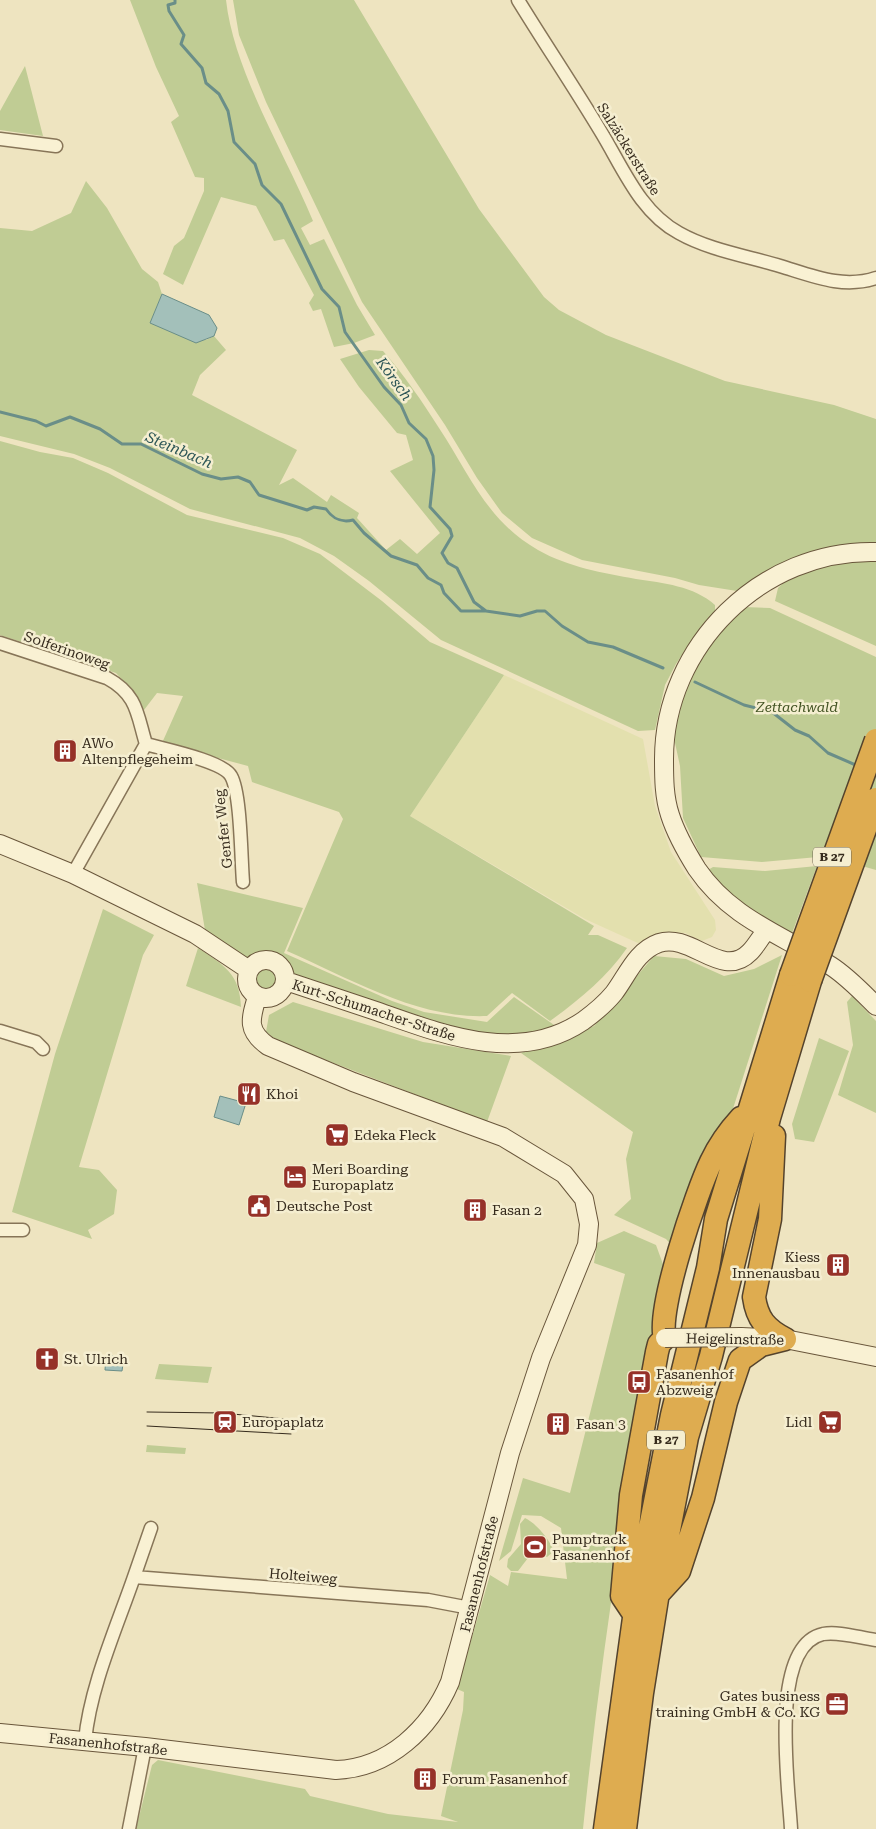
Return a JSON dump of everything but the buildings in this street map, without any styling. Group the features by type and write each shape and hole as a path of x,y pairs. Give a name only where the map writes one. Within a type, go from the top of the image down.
{"highway":[{"name":"B 27","path":"604,1829 634,1614 659,1473 708,1268 716,1219 759,1114 876,740"},
{"name":"B 27","path":"800,978 876,799"},
{"name":"B 27","path":"759,1114 774,1135 773,1194 754,1297 761,1321 770,1331 785,1340"},
{"name":"B 27","path":"624,1829 642,1692 687,1438 712,1356 759,1114"},
{"path":"634,1614 622,1596 631,1495 657,1352 659,1344 665,1338 662,1326 670,1291 704,1176 729,1130 759,1114"},
{"path":"658,1594 679,1571 703,1498 726,1402 740,1360 761,1345 785,1340"}],"street":[{"name":"Salzäckerstraße","path":"518,0 635,190 660,220 679,233 719,249 831,281 860,283 876,278"},
{"path":"0,139 56,146"},
{"path":"876,552 826,557 804,564 780,575 729,608 701,642 677,686 668,714 664,744 664,784 670,815 683,845 698,870 712,888 729,904 766,931 831,966 848,979 876,1006"},
{"name":"Solferinoweg","path":"0,643 96,673 118,684 129,695 139,713 146,744"},
{"path":"73,874 146,744"},
{"name":"Genfer Weg","path":"146,744 218,766 231,775 236,796 243,882"},
{"path":"0,844 73,874 196,934 249,970"},
{"name":"Kurt-Schumacher-Straße","path":"286,981 440,1034 483,1043 517,1043 547,1038 574,1027 597,1011 614,993 634,963 654,945 665,941 685,943 710,956 728,962 735,961 749,952 766,931"},
{"path":"263,960 272,961 280,965 285,972 286,981 283,990 276,997 266,999 257,997 248,985 249,970 263,960"},
{"name":"Fasanenhofstraße","path":"0,1732 336,1770 359,1768 376,1762 408,1742 436,1711 450,1682 516,1431 541,1358 587,1245 587,1213 584,1200 564,1174 528,1151 475,1125 403,1100 288,1055 256,1038 251,1025 257,997"},
{"path":"0,1031 36,1042 43,1049"},
{"path":"0,1230 23,1230"},
{"name":"Heigelinstraße","path":"665,1338 741,1337 785,1340 876,1357"},
{"name":"Heigelinstraße","path":"835,1349 876,1350"},
{"path":"85,1741 86,1727 102,1670 150,1528"},
{"name":"Holteiweg","path":"134,1578 428,1600 470,1608"},
{"path":"791,1829 785,1720 791,1674 797,1655 806,1644 824,1634 876,1640"},
{"path":"129,1829 145,1747"}],"shaded area":[{"path":"504,675 643,739 655,806 671,852 715,920 716,930 712,937 702,941 685,933 661,932 640,944 585,919 410,816"}],"green space":[{"path":"130,0 226,0 239,55 250,84 313,221 301,228 310,245 324,239 357,305 375,335 354,343 334,347 321,309 313,311 309,303 314,295 284,239 274,241 256,206 221,197 183,285 163,274 174,246 184,238 204,191 204,178 195,177 171,122 179,116 156,67"},
{"path":"233,0 354,0 479,209 544,297 559,310 606,335 725,381 834,405 876,419 876,544 839,547 803,556 768,571 737,591 699,585 675,578 582,560 532,538 502,513 362,302 266,102 239,35"},
{"path":"25,66 43,136 0,130 0,111"},
{"path":"86,181 107,208 142,269 158,282 162,294 150,323 206,340 214,336 226,350 200,375 192,395 297,450 279,485 293,478 327,502 331,495 359,513 357,518 386,550 400,539 417,554 440,533 390,471 413,460 406,435 397,433 359,387 340,359 369,350 383,351 426,408 481,496 505,525 520,538 538,550 561,561 586,569 678,586 698,593 715,605 715,613 693,638 665,685 655,730 638,731 441,640 369,581 334,556 300,538 190,509 110,468 74,454 0,436 0,228 32,231 71,213"},
{"path":"0,441 40,452 73,458 108,473 187,515 283,538 320,554 382,601 430,642 504,675 410,816 594,926 588,935 598,935 627,948 619,959 582,997 550,1021 512,993 487,1016 435,1011 384,995 287,951 343,819 339,812 252,782 248,766 162,743 183,696 157,693 144,710 131,689 116,673 0,635"},
{"path":"876,558 876,646 775,601 778,588 798,569"},
{"name":"Zettachwald","path":"744,607 770,608 876,657 876,870 820,854 818,857 762,862 701,857 683,818 680,766 672,729 675,712 703,650"},
{"path":"817,866 791,936 745,908 725,890 708,870 713,867 765,871"},
{"path":"197,883 303,908 284,953 392,1001 424,1012 487,1022 514,997 557,1027 520,1037 482,1037 293,976 283,962 244,956 205,930"},
{"path":"103,909 154,935 143,955 79,1167 99,1170 117,1190 114,1214 88,1230 92,1239 12,1212 55,1054"},
{"path":"198,948 223,965 234,978 238,986 241,1007 186,986"},
{"path":"782,955 731,1115 674,1248 666,1239 614,1215 631,1199 626,1159 633,1132 521,1053 594,1026 654,956 686,959 724,976 754,969"},
{"path":"265,969 274,972 277,981 274,990 265,993 256,990 253,981 256,972"},
{"path":"852,996 876,1021 876,1113 838,1095 853,1045 847,1002"},
{"path":"293,1002 423,1042 511,1056 487,1122 279,1042 266,1032 269,1015"},
{"path":"819,1038 849,1051 814,1142 795,1139 792,1124"},
{"path":"624,1231 656,1245 664,1267 609,1618 583,1829 136,1829 152,1765 158,1760 305,1789 310,1796 388,1814 458,1822 441,1816 463,1710 464,1692 457,1689 490,1575 508,1586 511,1572 567,1579 561,1528 541,1516 522,1515 511,1551 499,1561 523,1478 570,1493 625,1274 594,1263 597,1243"},
{"path":"159,1364 212,1367 208,1383 155,1379"},
{"path":"147,1445 186,1448 185,1454 146,1452"},
{"name":"Pumptrack Fasanenhof","path":"525,1518 542,1532 554,1551 547,1557 533,1554 518,1571 511,1571 507,1567 508,1559 521,1544 520,1524"}],"water":[{"path":"162,294 209,315 217,328 214,336 196,343 150,323"},
{"path":"220,1096 246,1103 239,1125 214,1117"},
{"path":"106,1355 124,1357 122,1371 105,1370"}],"waterway":[{"name":"Körsch","path":"175,0 175,3 168,5 169,11 184,35 181,44 202,68 206,83 219,94 228,111 234,142 255,164 262,185 281,204 322,289 339,307 345,332 384,387 401,405 409,423 426,439 433,456 434,470 430,507 450,529 452,536 442,553 448,563 457,568 474,602 486,611 520,616 537,611 545,611 562,626 588,642 613,647 663,668"},
{"name":"Steinbach","path":"0,412 36,421 46,426 70,417 100,429 122,444 141,444 202,474 221,479 238,477 250,482 259,495 307,510 314,507 326,509 338,519 345,521 353,520 364,533 391,556 417,565 428,578 441,585 444,593 461,611 486,611"},
{"name":"Körsch","path":"695,682 744,705 772,712 795,730 809,736 828,753 858,766"}],"tram line":[{"path":"147,1412 222,1413 296,1420"},
{"path":"147,1426 291,1434"}],"place":[{"name":"AWo Altenpflegeheim","path":"65,751"},
{"name":"Khoi","path":"249,1094"},
{"name":"Edeka Fleck","path":"337,1135"},
{"name":"Meri Boarding Europaplatz","path":"295,1177"},
{"name":"Deutsche Post","path":"259,1206"},
{"name":"Fasan 2","path":"475,1210"},
{"name":"Kiess Innenausbau","path":"838,1265"},
{"name":"St. Ulrich","path":"47,1359"},
{"name":"Fasanenhof Abzweig","path":"639,1382"},
{"name":"Europaplatz","path":"225,1422"},
{"name":"Lidl","path":"830,1422"},
{"name":"Fasan 3","path":"558,1424"},
{"name":"Pumptrack Fasanenhof","path":"535,1547"},
{"name":"Gates business training GmbH & Co. KG","path":"837,1704"},
{"name":"Forum Fasanenhof","path":"425,1779"}]}
